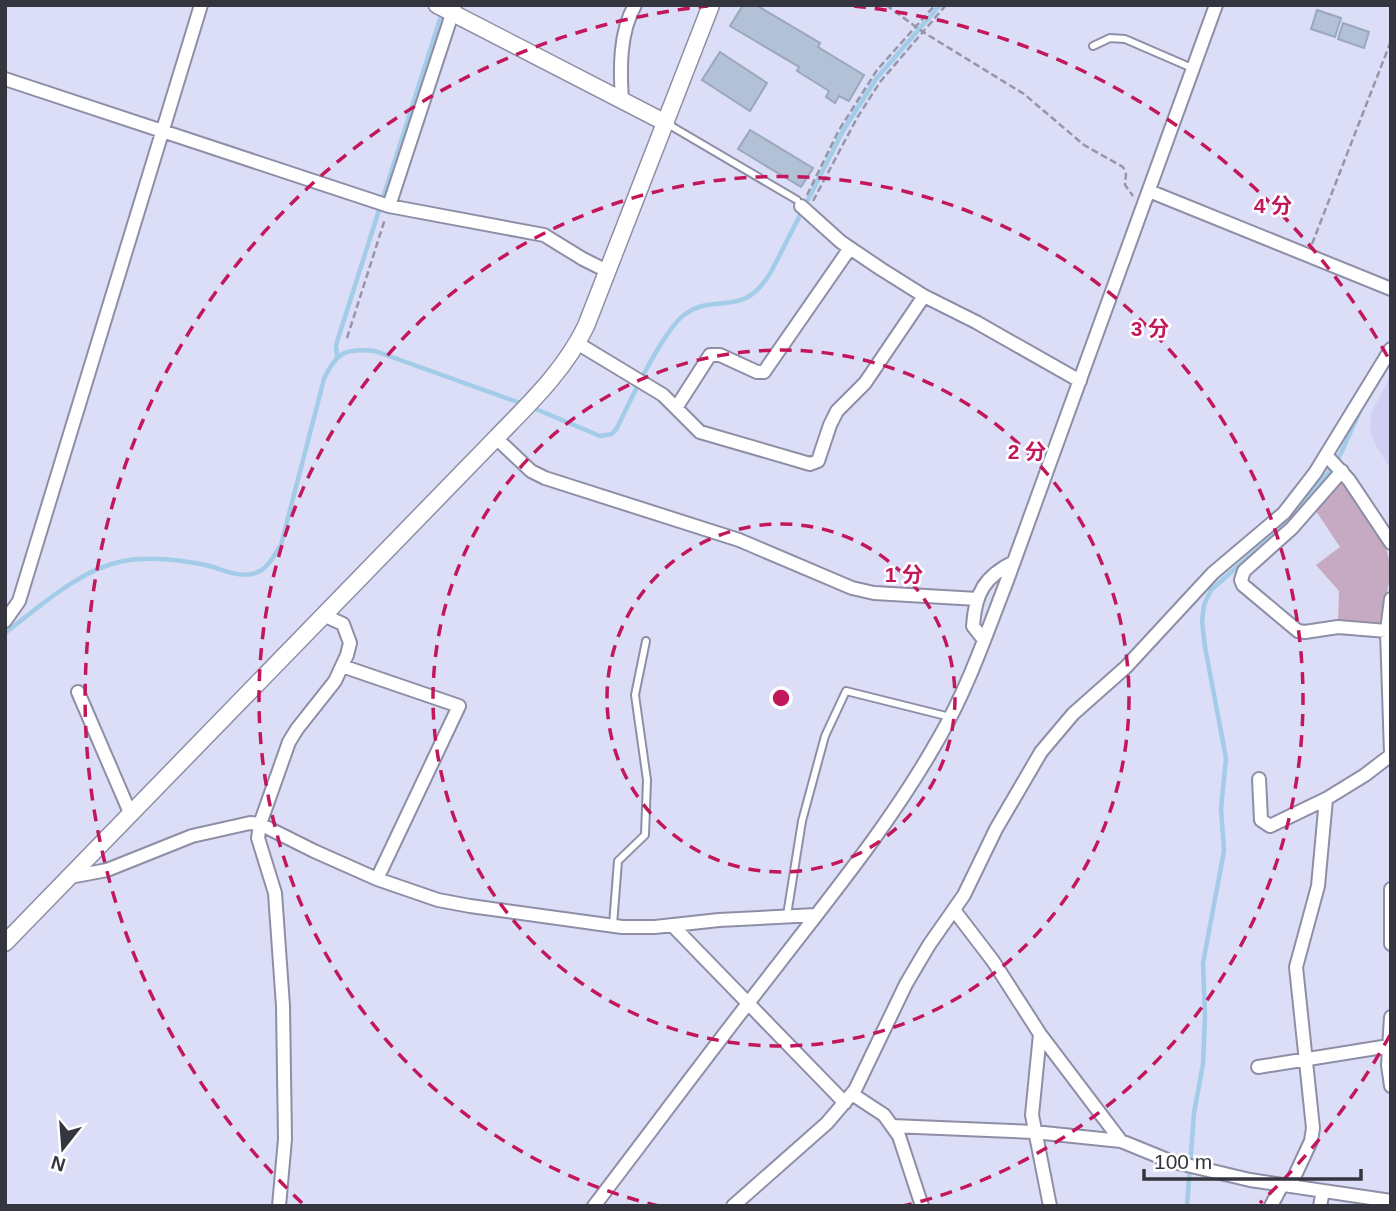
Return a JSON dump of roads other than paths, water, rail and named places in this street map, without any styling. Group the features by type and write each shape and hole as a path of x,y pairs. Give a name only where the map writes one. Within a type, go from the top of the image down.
{"street":[{"path":"5,621 19,601 201,5"},
{"path":"437,5 454,10 666,123"},
{"path":"622,101 623,45 635,5"},
{"path":"5,943 548,383 577,343 711,5"},
{"path":"594,1206 878,836 918,774 950,717 1014,562 1216,5"},
{"path":"389,206 454,10"},
{"path":"5,79 389,206 535,232 607,271"},
{"path":"1147,197 1391,289"},
{"path":"802,205 850,248 924,296 1080,381"},
{"path":"676,408 710,355 720,355 757,372 764,372 850,248"},
{"path":"577,343 663,395 700,432 810,464 819,458 837,411 870,377 924,296"},
{"path":"733,1206 827,1123 849,1099 912,973 969,885 1028,771 1056,732 1126,667 1213,573 1284,513 1310,480 1391,349"},
{"path":"496,438 531,471 545,478 739,540 852,588 873,593 978,599"},
{"path":"1326,455 1342,471 1391,543"},
{"path":"1342,471 1292,528 1244,571 1241,580 1247,590 1298,631 1338,627 1387,631"},
{"path":"984,640 973,626 978,599 991,575 1014,562"},
{"path":"1259,779 1261,820 1270,826 1326,799 1365,775 1391,754 1387,631 1391,599"},
{"path":"279,1206 285,1139 283,1006 277,911 270,873 258,838 260,824 289,742 335,681 350,643 343,624 323,615"},
{"path":"342,666 459,706 377,879"},
{"path":"78,692 131,815"},
{"path":"1271,1206 1286,1186 1311,1141 1313,1128 1296,967 1318,886 1326,799"},
{"path":"70,877 107,870 192,836 241,825 260,824 377,879 438,900 614,925 672,925 816,915"},
{"path":"1391,888 1391,944"},
{"path":"954,910 993,961 1040,1034 1121,1141"},
{"path":"672,925 748,1003 849,1099 884,1115 899,1136 922,1206"},
{"path":"1391,1017 1391,1086"},
{"path":"1040,1034 1032,1104 1034,1132 1050,1206"},
{"path":"1258,1067 1306,1057 1389,1055"},
{"path":"892,1126 1034,1132 1121,1141 1170,1161 1250,1180 1391,1201"},
{"path":"1320,1206 1324,1191"}],"lane":[{"path":"1093,46 1116,37 1194,68"},
{"path":"666,123 802,205"},
{"path":"614,925 618,861 645,835 647,780 635,695 646,641"},
{"path":"787,915 794,859 805,809 825,736 846,691 950,717"}],"waterway":[{"path":"531,407 600,436 612,434 666,336 684,315 707,305 740,300 761,286 772,270 843,131 876,79 940,5"},
{"path":"337,357 336,345 442,13"},
{"path":"5,633 74,582 89,573 119,562 141,559 176,561 210,566 241,575 252,574 266,567 281,545 324,379 338,357 349,351 375,351 523,404"},
{"path":"1187,1206 1194,1113 1203,1064 1203,963 1224,851 1221,809 1226,758 1205,647 1202,621 1204,605 1211,590 1279,530 1328,473 1341,453 1359,413"}]}
